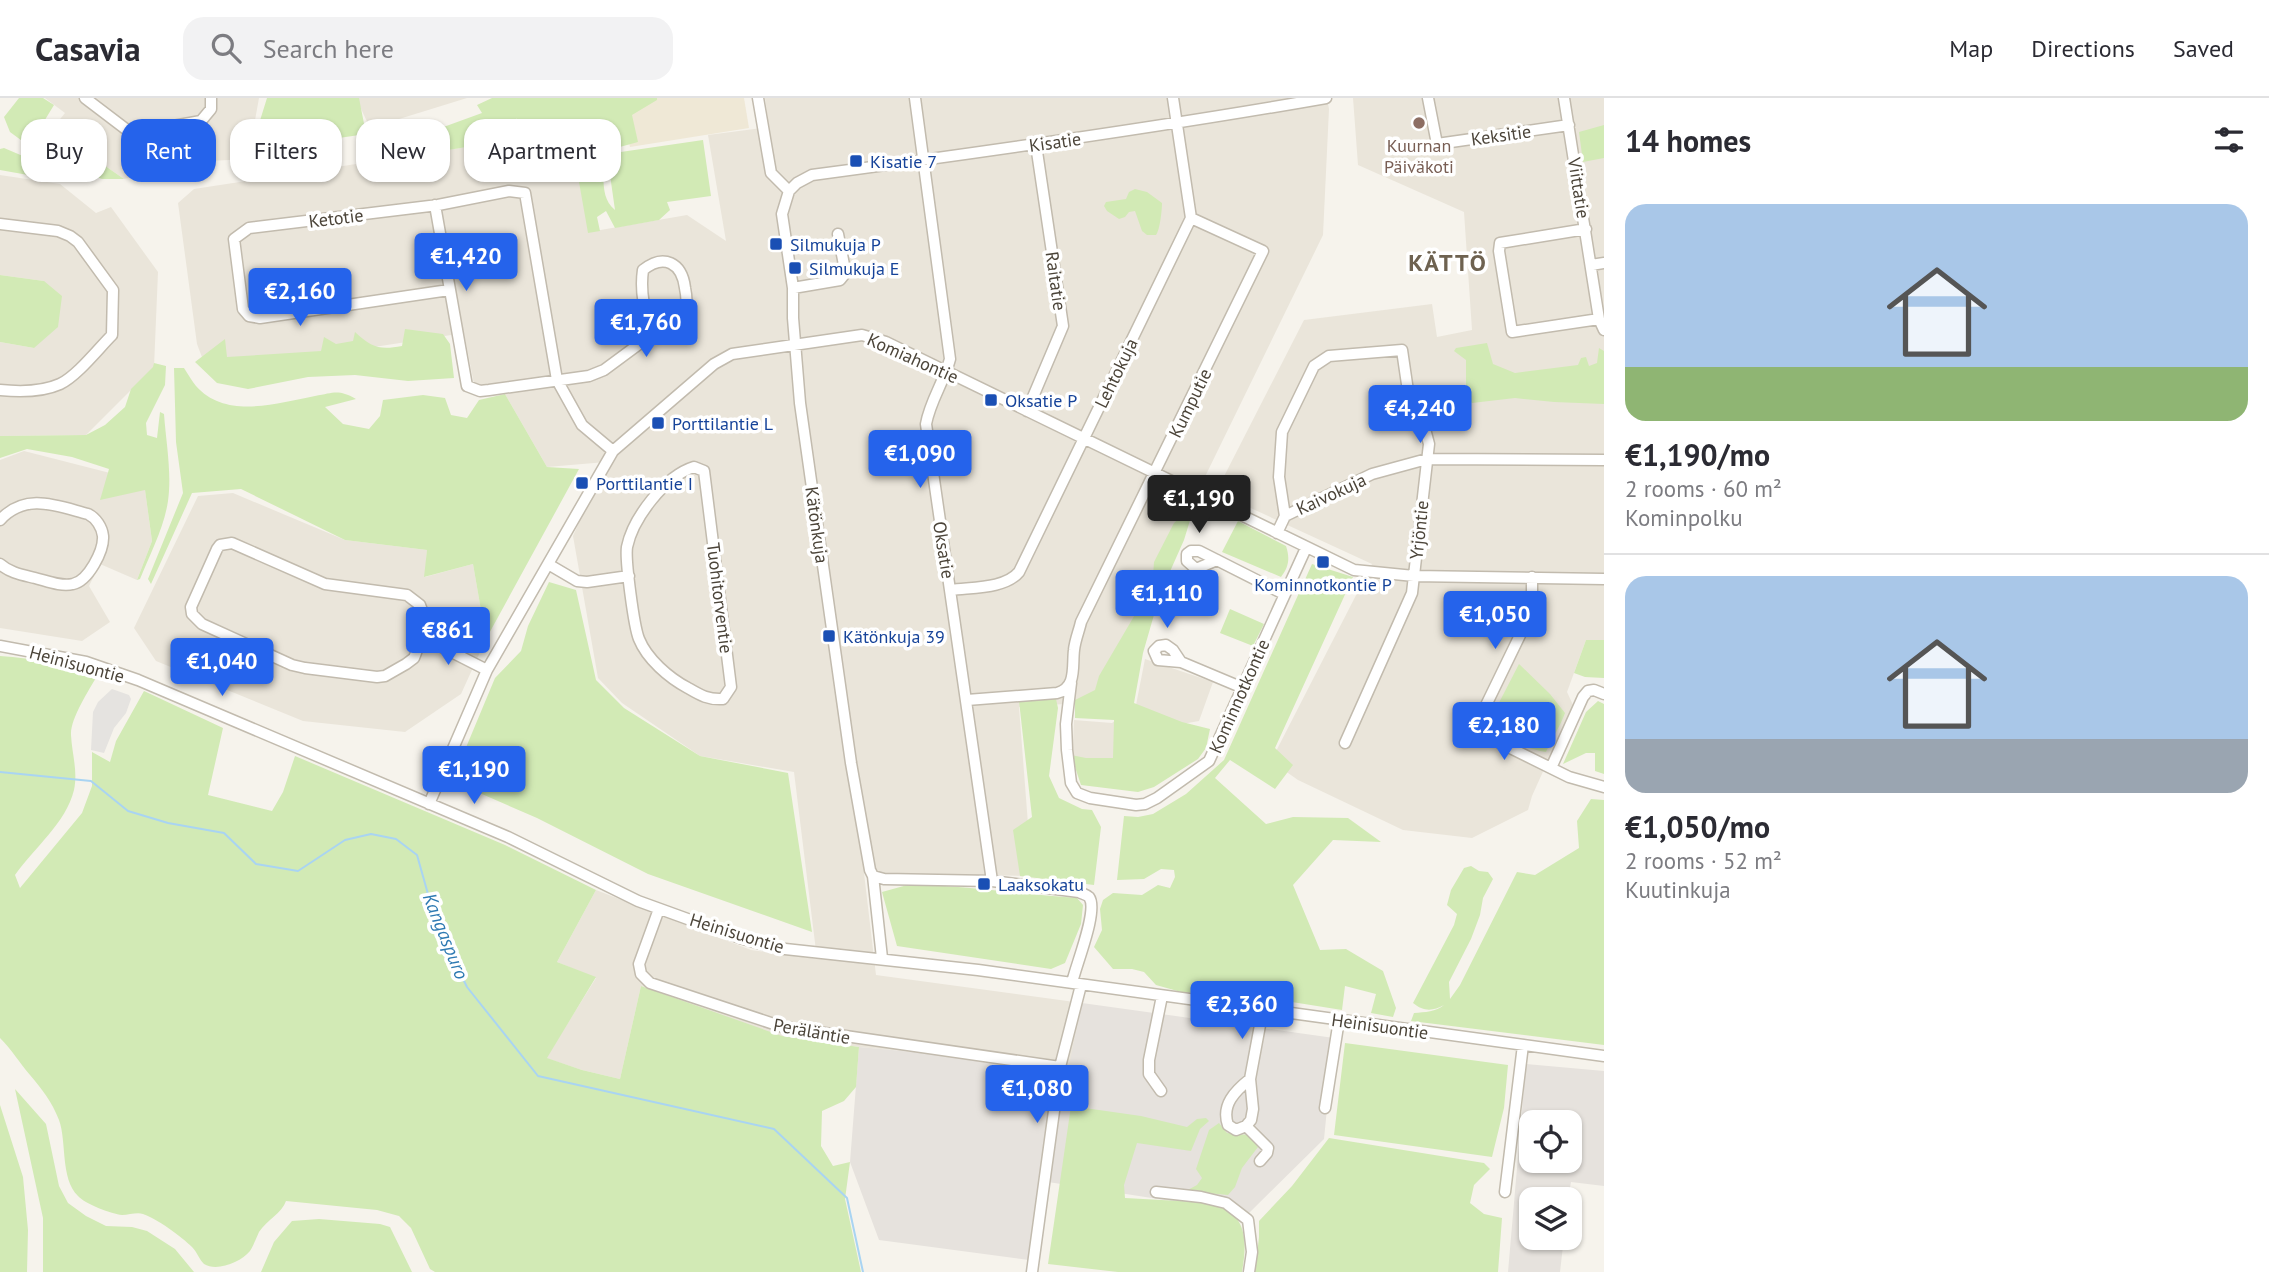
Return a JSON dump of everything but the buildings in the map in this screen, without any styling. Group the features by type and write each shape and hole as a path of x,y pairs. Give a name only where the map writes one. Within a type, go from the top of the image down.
{"street":[{"path":"85,98 127,130 140,132 201,121 211,109 211,98"},
{"path":"758,98 771,173 789,191"},
{"name":"Oksatie","path":"915,98 950,359 926,424 992,880"},
{"path":"1173,98 1191,218"},
{"name":"Kisatie","path":"789,191 812,175 1177,124 1326,98"},
{"name":"Keksitie","path":"1428,98 1437,144 1569,125"},
{"name":"Viittatie","path":"1564,98 1602,325"},
{"name":"Raitatie","path":"1027,411 1063,326 1036,145"},
{"name":"Ketotie","path":"449,290 260,318 249,316 243,309 234,239 249,228 435,205 509,191 525,192 557,380"},
{"name":"Kätönkuja","path":"789,191 782,214 793,288 794,343 802,417 849,751 873,876 882,958"},
{"path":"435,205 467,386 480,391 489,390 589,376 604,370 654,333 681,312 687,303 683,275 678,266 668,263 657,263 643,270 648,322 654,333"},
{"name":"Lehtokuja","path":"951,590 1002,583 1014,578 1191,218"},
{"name":"Kumputie","path":"1071,682 1074,647 1081,622 1263,251 1191,218"},
{"path":"0,224 50,230 70,236 86,252 113,290 112,335 66,380 55,386 38,389 15,392 0,390"},
{"path":"1586,229 1500,243 1499,251 1513,332 1602,325"},
{"path":"793,288 840,280 845,270 838,234"},
{"path":"1591,265 1604,263"},
{"name":"Komiahontie","path":"429,804 487,670 613,451 714,363 732,354 862,335 886,342 1354,570 1414,576 1604,579"},
{"name":"Yrjöntie","path":"1285,516 1279,477 1282,432 1314,366 1329,356 1402,350 1408,391 1429,444 1412,593 1345,743"},
{"path":"557,380 582,425 613,451"},
{"name":"Kaivokuja","path":"1277,533 1285,516 1372,474 1427,459 1604,460"},
{"name":"Tuohitorventie","path":"694,467 704,471 731,687 723,699 709,700 676,682 650,657 639,638 629,576 626,554 628,544 653,497 684,470 694,467"},
{"path":"0,520 13,510 39,502 94,517 103,540 94,565 86,576 70,585 15,573 0,564"},
{"path":"232,542 325,584 407,595 414,599 422,610 422,637 414,658 402,668 385,676 305,668 287,663 202,624 192,614 191,607 217,549 220,545 232,542"},
{"name":"Kominnotkontie","path":"1071,682 1066,750 1072,783 1077,793 1090,798 1136,805 1157,798 1209,761 1306,548"},
{"path":"1217,560 1284,594"},
{"path":"548,564 577,581 629,576"},
{"path":"1532,577 1532,604 1523,629 1475,728 1569,777 1604,787"},
{"path":"422,637 487,670"},
{"name":"Heinisuontie","path":"0,646 86,662 130,677 508,837 638,901 740,938 776,948 882,958 1604,1056"},
{"path":"1181,662 1243,688"},
{"path":"967,700 1063,692 1071,682"},
{"path":"1550,768 1583,697 1588,691 1594,690 1604,694"},
{"path":"873,876 884,879 992,880 1079,892 1089,898 1092,906 1090,920 1060,1067 1032,1272"},
{"name":"Peräläntie","path":"659,909 639,964 641,974 650,983 783,1027 1060,1067"},
{"path":"1161,1091 1149,1074 1149,1060 1162,996"},
{"path":"1250,1079 1228,1103 1224,1115 1228,1125 1236,1130 1246,1126 1254,1109 1250,1079 1263,1009"},
{"path":"1325,1108 1339,1020"},
{"path":"1505,1192 1523,1045"},
{"path":"1246,1126 1268,1148 1260,1161"},
{"path":"1156,1192 1226,1203 1248,1220 1252,1252 1249,1272"}],"shaded area":[{"path":"45,98 259,98 255,119 230,119 230,160 216,161 216,119 121,119 121,177 107,167 107,119 60,119 65,113"},
{"path":"356,98 467,98 399,119 366,119"},
{"path":"619,98 744,98 749,128 630,147"},
{"path":"765,98 1327,98 1329,109 1323,235 1095,702 1019,707 1032,876 864,873 876,975 1082,1003 1070,1066 859,1047 775,1035 641,986 620,1079 546,1058 596,978 557,962 596,890 751,950 817,959 794,772 700,756 622,703 598,678 573,536 606,462 547,467 505,394 474,384 464,333 208,373 197,344 178,203 194,189 239,182 342,182 342,166 356,164 356,182 450,182 450,150 464,147 464,182 580,182 589,232 687,215 726,241 708,135 769,127"},
{"path":"1353,98 1604,98 1604,640 1586,640 1567,692 1573,705 1528,810 1472,838 1403,830 1298,780 1271,761 1372,564 1216,492 1304,320 1432,304 1437,337 1472,330 1464,212 1358,165"},
{"path":"0,175 21,178 21,182 60,184 96,213 111,207 158,272 154,367 86,435 0,436 0,342 34,348 44,281 0,275"},
{"path":"24,451 110,473 145,490 152,541 137,580 100,564 89,586 110,622 82,641 0,628 0,460"},
{"path":"233,493 345,540 427,550 425,577 473,564 486,639 461,694 405,732 303,721 156,661 134,628 198,496"},
{"path":"1145,659 1213,682 1199,721 1165,727 1115,761 1083,769 1072,766 1074,720 1112,723 1136,705"},
{"path":"112,689 129,695 131,699 126,713 114,728 104,753 91,750 93,712 98,702"},
{"path":"1082,1003 1334,1038 1324,1139 1249,1213 1048,1182 1036,1261 879,1240 850,1162 859,1047 1069,1066"},
{"path":"1526,1064 1604,1071 1604,1186 1571,1182 1570,1187 1519,1187 1519,1250 1563,1250 1560,1272 1508,1272 1519,1145 1519,1173 1582,1173 1582,1110 1522,1110"}],"green space":[{"path":"19,98 43,98 54,105 45,119 21,119 21,140 10,132 4,117"},
{"path":"267,98 359,98 363,119 356,119 356,135 342,138 342,119 260,119"},
{"path":"492,98 657,98 632,115 638,142 621,147 621,119 466,119 482,113 477,105"},
{"path":"464,120 464,147 450,150 450,125"},
{"path":"1604,125 1604,158 1583,162 1579,132"},
{"path":"703,140 711,196 667,202 670,210 659,220 615,228 606,211 597,217 600,231 588,233 579,182 604,182 605,195 615,210 611,182 621,182 621,152"},
{"path":"0,149 21,155 21,174 0,170"},
{"path":"107,167 121,177 107,179"},
{"path":"1135,189 1147,192 1162,203 1156,235 1147,235 1142,231 1135,211 1119,219 1104,206 1106,202 1126,199 1129,192"},
{"path":"0,275 44,281 62,296 58,327 34,348 0,342"},
{"path":"405,329 443,334 450,344 454,378 408,381 355,375 308,377 248,389 217,383 195,362 225,339 227,357 321,351 324,337 336,344 353,341 355,332 366,342 382,348 402,346"},
{"path":"1487,343 1493,364 1515,373 1578,365 1581,358 1586,357 1589,366 1597,363 1599,348 1604,351 1604,404 1515,398 1472,403 1466,398 1466,360 1454,351 1456,348"},
{"path":"154,363 166,366 165,385 146,423 147,435 157,438 160,412 164,414 169,490 160,531 140,579 137,580 152,541 145,490 100,500 109,469 72,457 27,449 0,458 0,436 86,435 105,425 125,407 131,389"},
{"path":"174,368 184,368 196,386 208,396 237,406 269,405 332,393 345,394 356,399 325,407 343,424 369,429 380,416 383,400 423,395 445,398 451,415 467,418 479,400 505,394 547,467 579,469 486,639 473,564 424,577 427,550 345,540 241,489 192,493 151,584 148,579 183,493 176,442"},
{"path":"1195,504 1184,540 1160,594 1143,653 1134,703 1182,722 1210,729 1206,748 1198,759 1154,787 1138,792 1081,785 1071,755 1113,758 1114,720 1075,718 1075,700 1095,690 1099,676 1140,606 1153,576 1154,562 1174,523"},
{"path":"1238,521 1286,546 1288,562 1281,577 1222,552"},
{"path":"1312,564 1353,577 1275,748 1293,765 1275,789 1230,760 1215,778 1266,824 1293,817 1348,818 1381,842 1333,840 1293,885 1320,950 1346,949 1383,971 1396,1008 1393,1017 1371,1013 1376,994 1345,986 1342,1010 1235,993 1236,987 1234,991 1199,987 1195,993 1181,992 1156,985 1144,972 1113,969 1094,947 1102,930 1100,909 1103,900 1113,893 1142,895 1158,885 1170,888 1175,877 1174,870 1161,869 1144,879 1117,880 1124,816 1153,814 1186,794 1224,760"},
{"path":"549,582 576,590 596,680 624,708 700,756 788,773 812,932 648,874 537,818 452,781 495,678 521,651 528,626"},
{"path":"1230,609 1264,624 1253,646 1220,633"},
{"path":"1586,640 1604,640 1604,678 1585,677 1574,673"},
{"path":"0,656 49,663 97,676 72,728 75,776 70,802 57,824 15,875 20,888 82,813 92,786 92,752 110,762 116,741 144,691 223,728 208,795 272,811 283,792 295,756 505,845 596,890 557,962 596,977 547,1058 620,1079 641,986 782,1036 859,1047 856,1087 844,1101 822,1111 821,1146 833,1166 850,1162 845,1199 861,1272 435,1272 430,1269 411,1228 399,1216 377,1210 286,1201 259,1232 246,1255 229,1265 215,1267 204,1264 188,1243 148,1216 138,1213 118,1214 81,1199 69,1180 61,1129 53,1107 39,1085 0,1038"},
{"path":"1519,664 1565,713 1546,752 1515,743 1487,726"},
{"path":"1056,699 1058,708 1049,776 1059,798 1082,809 1092,810 1101,827 1094,885 1020,876 1013,830 1032,817 1019,701"},
{"path":"1598,701 1604,704 1604,774 1595,771 1595,753 1586,753 1563,764 1586,712"},
{"path":"1591,799 1604,800 1604,1045 1411,1021 1414,1013 1434,1010 1444,1005 1428,1010 1413,1003 1454,925 1457,914 1447,905 1451,890 1464,868 1471,866 1488,872 1493,879 1483,898 1471,939 1449,982 1450,999 1460,985 1517,872 1535,875 1579,848 1577,821"},
{"path":"911,884 1077,898 1083,905 1081,924 1065,963 1051,969 897,946 882,892"},
{"path":"1345,1043 1508,1065 1504,1108 1492,1157 1334,1135"},
{"path":"15,1089 46,1124 59,1186 68,1203 106,1226 132,1227 147,1231 175,1249 194,1272 43,1272 43,1218"},
{"path":"0,1105 23,1177 28,1230 27,1272 0,1272"},
{"path":"1071,1106 1141,1116 1187,1127 1197,1119 1206,1118 1209,1121 1200,1129 1191,1151 1137,1143 1124,1185 1125,1198 1216,1203 1227,1209 1240,1223 1243,1232 1245,1251 1242,1272 1118,1272 1048,1264"},
{"path":"1219,1123 1227,1133 1248,1135 1258,1147 1242,1168 1235,1187 1228,1195 1186,1191 1197,1185 1202,1178 1196,1169 1209,1130"},
{"path":"1329,1138 1484,1163 1490,1169 1474,1185 1470,1203 1484,1214 1502,1218 1498,1272 1255,1272 1259,1221 1292,1186"},
{"path":"319,1219 390,1227 412,1272 261,1272 274,1242 292,1221"}],"waterway":[{"name":"Kangaspuro","path":"0,772 91,781 128,811 168,823 224,833 256,864 298,871 345,840 371,834 396,839 417,855 437,926 467,987 538,1076 774,1129 847,1198 863,1272"}],"place":[{"name":"Kuurnan Päiväkoti","path":"1419,123"},
{"name":"Kisatie 7","path":"856,161"},
{"name":"Silmukuja P","path":"776,244"},
{"name":"Silmukuja E","path":"795,268"},
{"name":"Oksatie P","path":"991,400"},
{"name":"Porttilantie L","path":"658,423"},
{"name":"Porttilantie I","path":"582,483"},
{"name":"Kominnotkontie P","path":"1323,562"},
{"name":"Kätönkuja 39","path":"829,636"},
{"name":"Laaksokatu","path":"984,884"}],"district":[{"name":"KÄTTÖ","path":"1448,262"}]}
